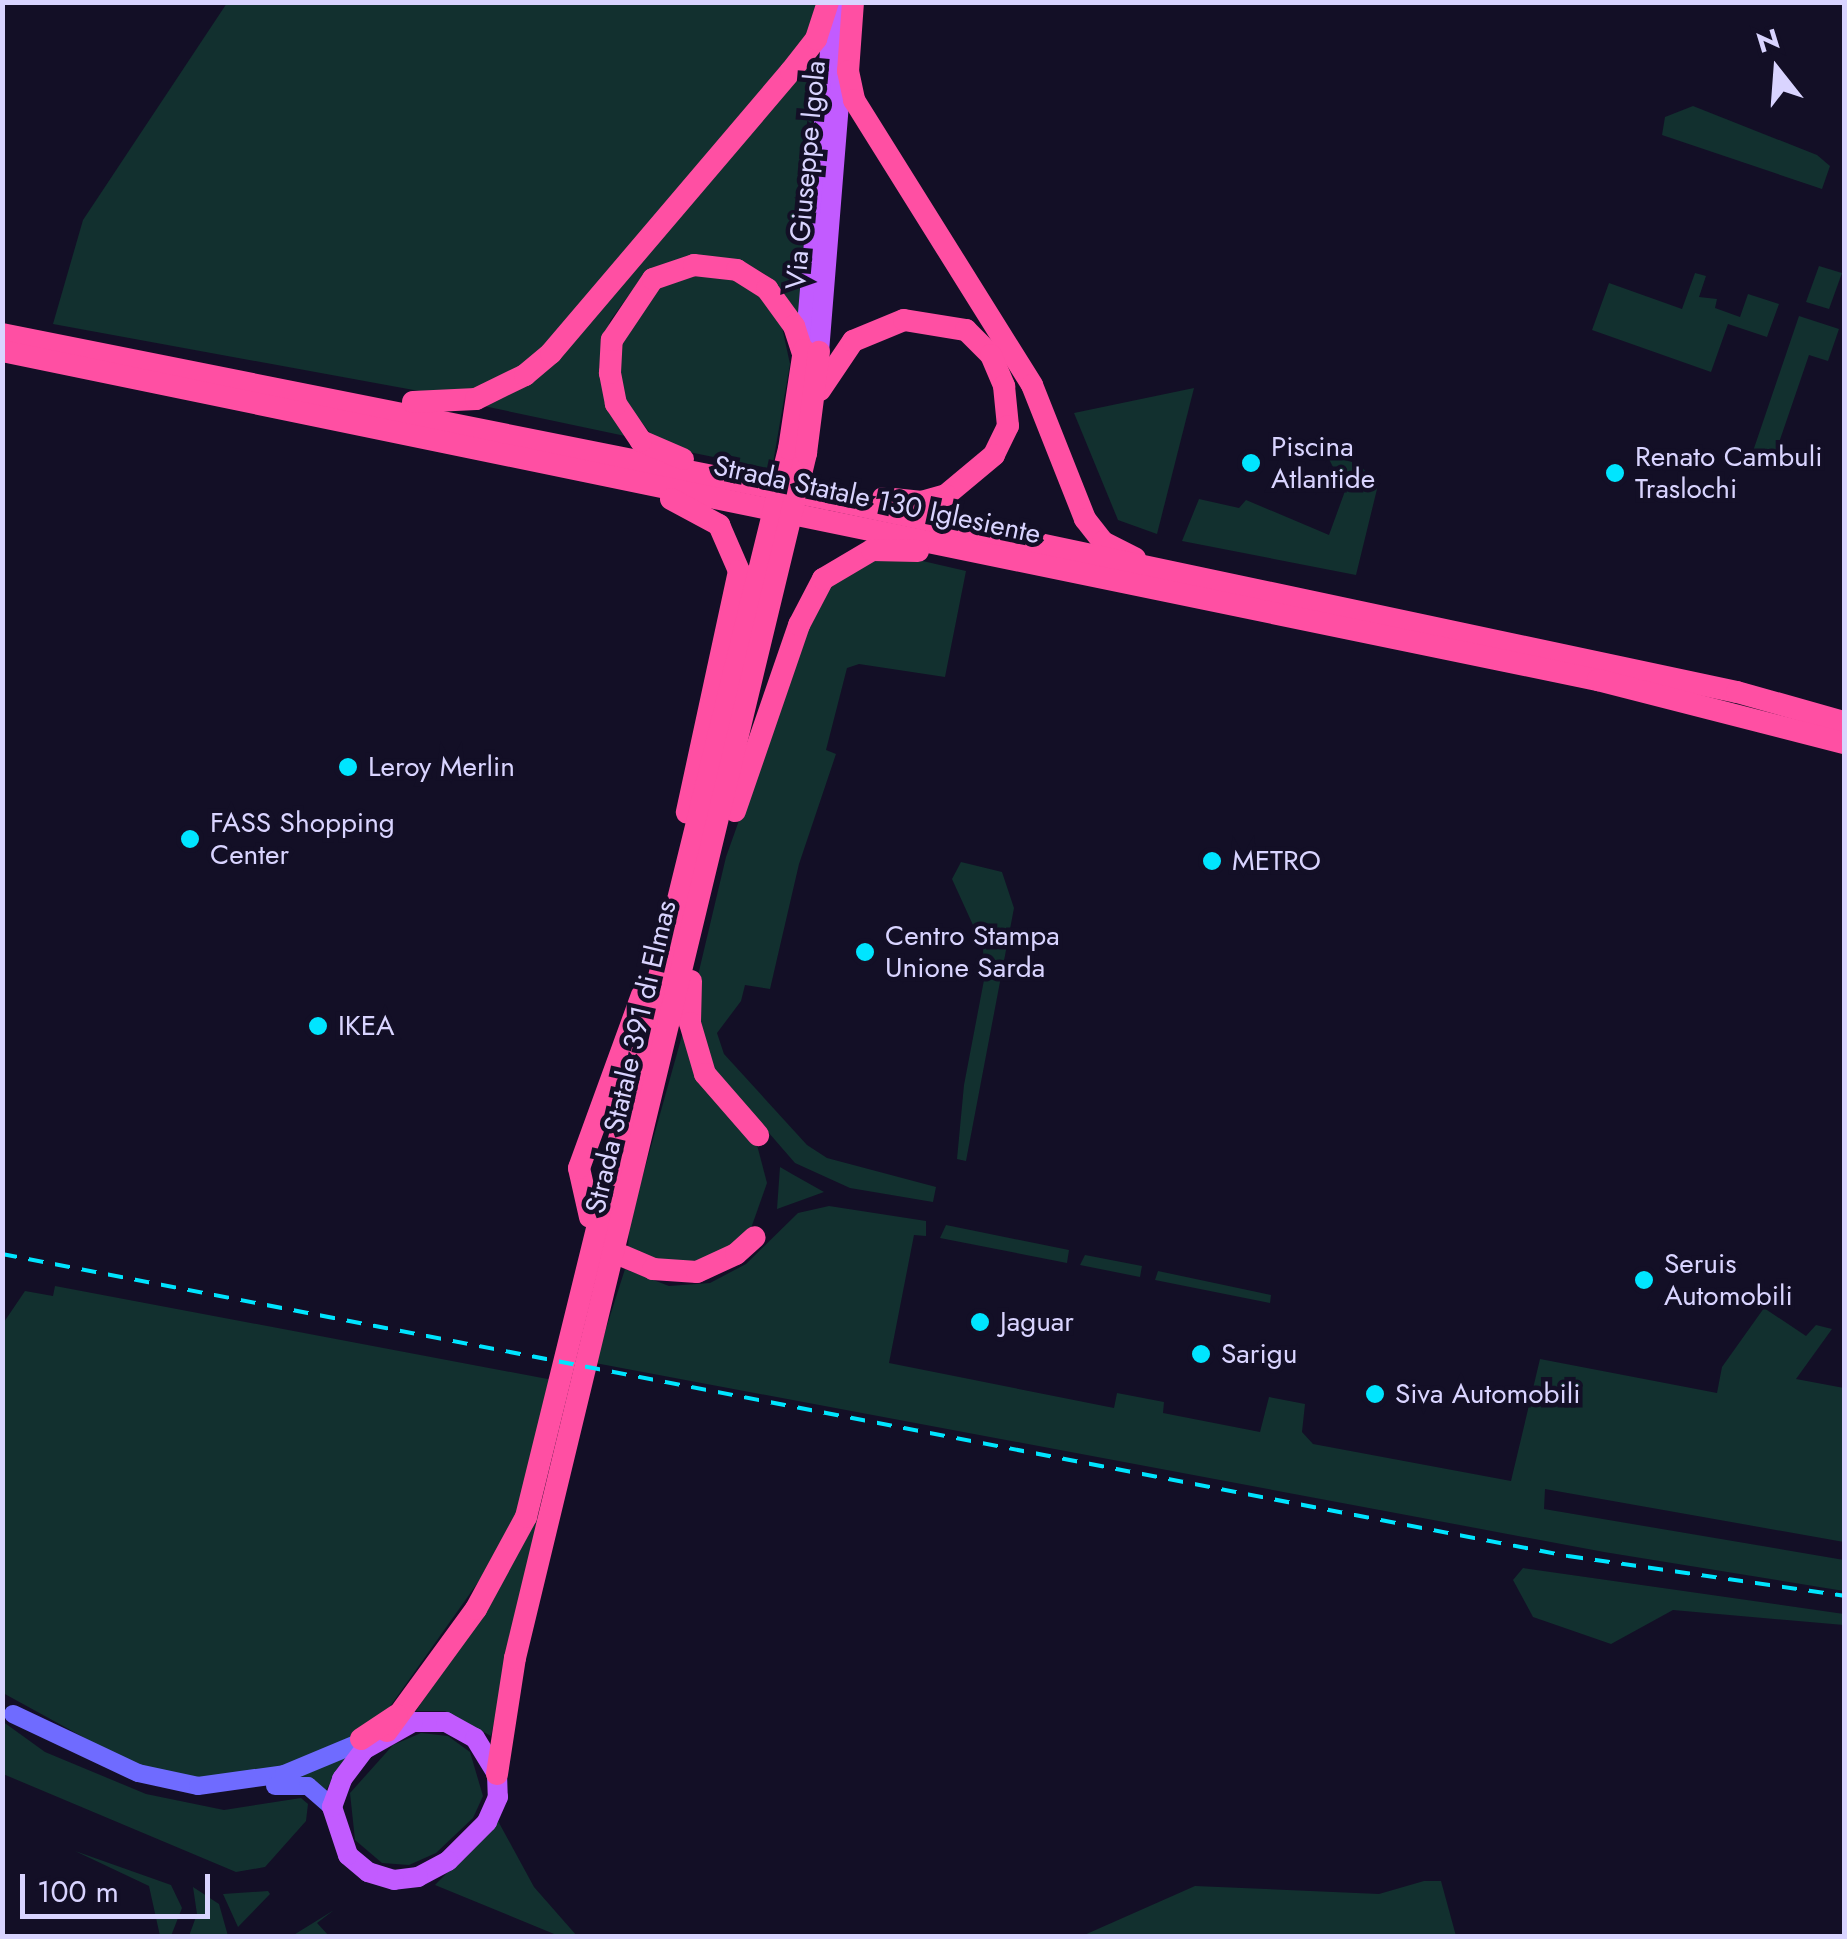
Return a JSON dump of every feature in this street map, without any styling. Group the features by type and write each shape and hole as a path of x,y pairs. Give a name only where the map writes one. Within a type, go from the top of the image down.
{"highway":[{"path":"311,394 335,389 447,404 524,376 551,353 791,71 816,39 831,2"},
{"path":"851,2 854,100 1032,385 1086,519 1103,542 1164,574"},
{"path":"728,478 641,441 616,404 612,340 630,305 653,279 694,265 737,270 767,290 809,353"},
{"path":"816,397 839,354 873,328 904,320 966,330 991,355 1004,386 1008,426 994,456 970,481 922,502 846,490 828,499"},
{"name":"Strada Statale 130 Iglesiente","path":"2,334 828,499 1738,703"},
{"name":"Strada Statale 130 Iglesiente","path":"2,350 1020,561 1738,703"},
{"name":"Strada Statale 391 di Elmas","path":"497,1774 515,1658 572,1387 797,451 816,397 809,353"},
{"name":"Strada Statale 391 di Elmas","path":"797,451 809,353"},
{"path":"622,477 708,513 729,540 739,570 694,765 683,840 698,860 724,847 799,625 824,578 872,550 903,548 987,564 1020,561"},
{"path":"1738,703 1755,687 1844,709"},
{"path":"1738,703 1844,722"},
{"path":"1738,703 1844,743"},
{"path":"1738,703 1844,760"},
{"path":"590,1217 579,1168 584,1145 659,942 680,938 695,963 688,1007 698,1054 718,1092 758,1135"},
{"path":"624,1256 653,1269 698,1272 736,1254 754,1237"},
{"name":"Strada Statale 391 di Elmas","path":"376,1735 404,1710 505,1564 526,1517 572,1387"}],"main road":[{"name":"Via Giuseppe Igola","path":"809,353 831,2"},
{"name":"Via Giuseppe Igola","path":"809,353 851,2"},
{"path":"8,1710 138,1773 198,1786 284,1774 376,1735 430,1721 463,1728 497,1774 494,1811 473,1840 431,1871 406,1881 356,1863 342,1843 332,1807 350,1765 376,1735"},
{"path":"8,1710 65,1751 156,1788 222,1795 300,1784 332,1807"}],"green space":[{"path":"227,3 816,3 806,39 568,323 521,368 469,391 430,393 53,324 83,220"},
{"path":"816,51 799,318 766,275 741,260 689,256 639,281 610,321 602,346 630,437 479,405 493,402"},
{"path":"1693,106 1817,155 1830,166 1822,189 1662,135 1665,117"},
{"path":"1819,266 1842,273 1829,309 1806,302"},
{"path":"694,271 743,280 779,313 790,364 772,469 679,450 654,438 618,392 623,327 651,290"},
{"path":"1695,273 1706,276 1699,297 1717,299 1715,308 1740,317 1748,294 1779,304 1767,337 1728,324 1711,372 1592,330 1609,283 1682,309"},
{"path":"1799,316 1839,329 1828,361 1809,355 1771,466 1750,460"},
{"path":"1194,388 1157,534 1118,520 1074,413"},
{"path":"1327,455 1359,464 1378,485 1356,575 1182,541 1199,499 1239,508 1246,500 1329,535 1345,491"},
{"path":"901,556 966,571 945,677 859,664 847,668 826,750 836,754 799,864 770,989 745,985 741,1001 717,1033 724,1054 807,1145 827,1158 936,1187 933,1202 850,1188 795,1163 708,1063 695,988 726,857 815,607 833,581 867,560"},
{"path":"961,862 1002,872 1014,908 966,1161 957,1159 964,1085 984,980 983,947 952,879"},
{"path":"683,1032 757,1145 767,1183 749,1234 695,1268 628,1252 629,1225"},
{"path":"780,1167 792,1174 824,1192 777,1209"},
{"path":"829,1206 926,1221 926,1236 914,1235 889,1363 1114,1408 1117,1393 1164,1402 1163,1413 1260,1432 1269,1397 1305,1404 1302,1432 1313,1444 1511,1481 1540,1359 1717,1393 1722,1367 1764,1308 1806,1336 1816,1325 1832,1329 1796,1379 1844,1388 1844,1542 1545,1489 1544,1509 1844,1560 1844,1591 1604,1552 595,1363 625,1269 669,1286 710,1283 746,1264 798,1213"},
{"path":"946,1225 1069,1250 1067,1263 940,1238"},
{"path":"1085,1255 1142,1266 1140,1277 1080,1265"},
{"path":"1158,1271 1271,1295 1270,1303 1155,1280"},
{"path":"55,1286 553,1380 522,1502 498,1554 389,1708 347,1742 278,1770 227,1780 177,1778 134,1765 3,1693 2,1325 25,1291 53,1296"},
{"path":"540,1514 491,1736 445,1711 416,1711"},
{"path":"1523,1568 1844,1614 1844,1625 1673,1610 1611,1644 1533,1617 1513,1580"},
{"path":"2,1721 45,1752 146,1794 224,1810 301,1798 308,1804 306,1821 265,1867 236,1872 3,1774"},
{"path":"421,1733 448,1736 470,1752 483,1796 473,1818 436,1853 409,1865 382,1863 355,1840 350,1793 393,1745"},
{"path":"347,1756 326,1790 294,1779"},
{"path":"498,1821 534,1887 577,1936 559,1936 435,1885"},
{"path":"75,1851 171,1885 182,1908 171,1936 160,1936 149,1886"},
{"path":"1424,1881 1441,1881 1456,1936 1082,1936 1195,1886 1379,1894"},
{"path":"193,1887 219,1904 228,1936 189,1936 197,1914"},
{"path":"223,1894 270,1894 238,1927"},
{"path":"334,1910 317,1923 329,1936 292,1936"}],"railway":[{"path":"2,1254 1568,1556 1844,1596"}],"place":[{"name":"Piscina Atlantide","path":"1251,463"},
{"name":"Renato Cambuli Traslochi","path":"1615,473"},
{"name":"Leroy Merlin","path":"348,767"},
{"name":"FASS Shopping Center","path":"190,839"},
{"name":"METRO","path":"1212,861"},
{"name":"Centro Stampa Unione Sarda","path":"865,952"},
{"name":"IKEA","path":"318,1026"},
{"name":"Seruis Automobili","path":"1644,1280"},
{"name":"Jaguar","path":"980,1322"},
{"name":"Sarigu","path":"1201,1354"},
{"name":"Siva Automobili","path":"1375,1394"}]}
